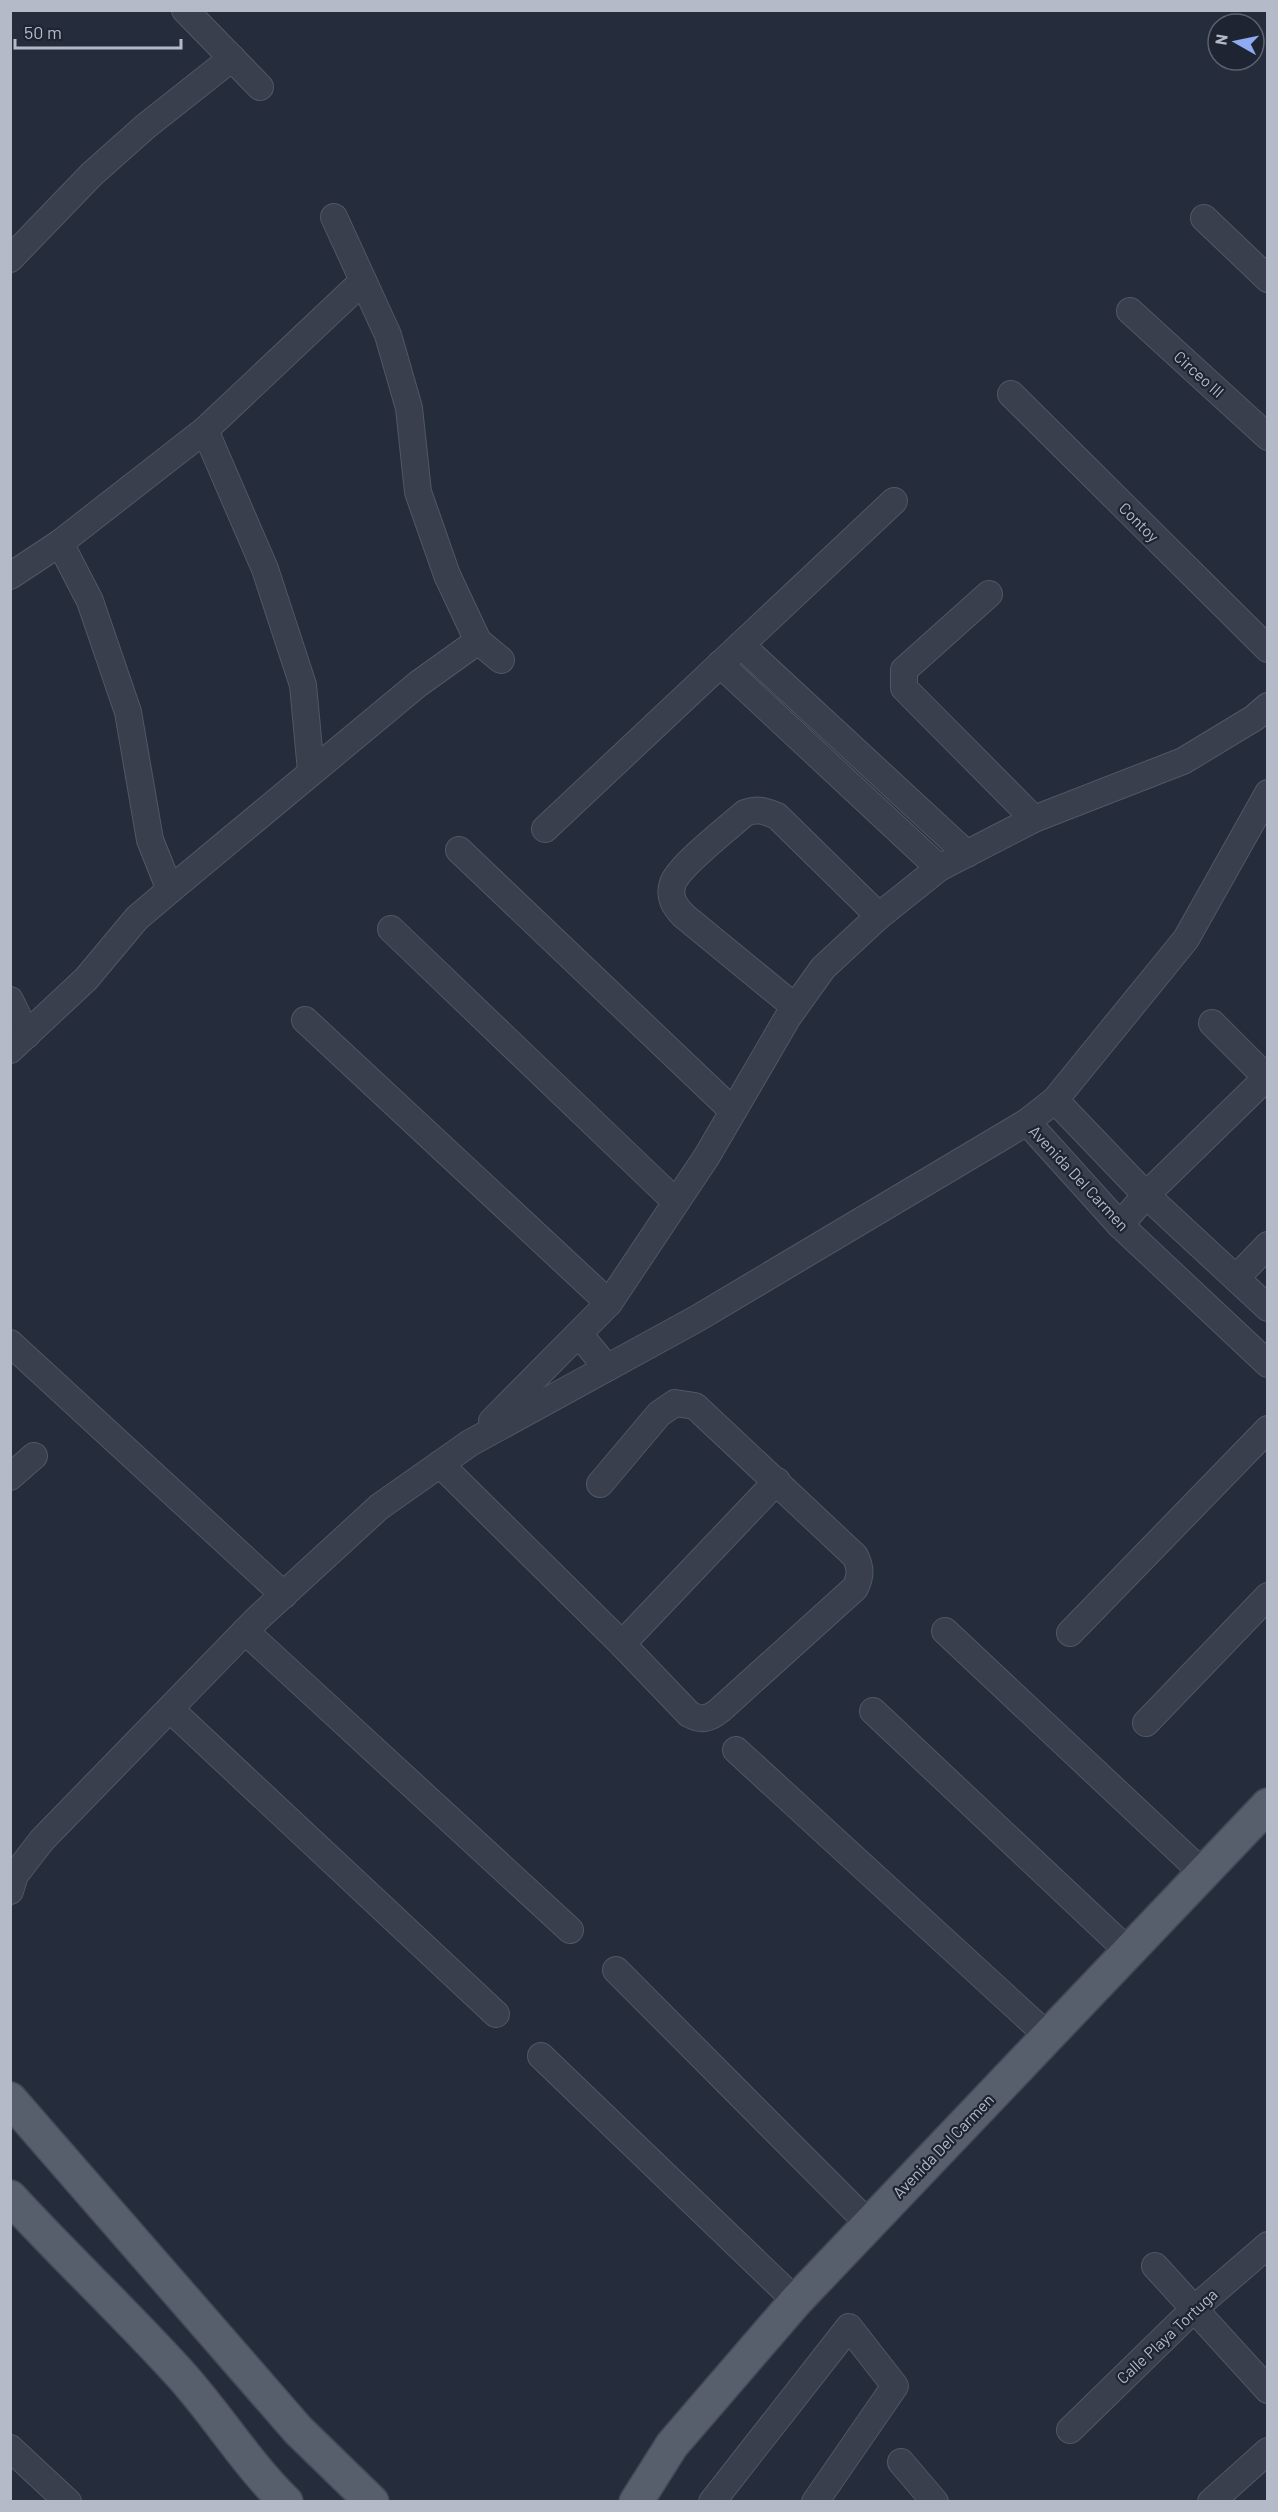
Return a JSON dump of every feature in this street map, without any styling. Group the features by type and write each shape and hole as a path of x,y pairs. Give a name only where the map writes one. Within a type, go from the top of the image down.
{"main road":[{"name":"Avenida Del Carmen","path":"636,2502 672,2445 796,2301 1268,1805"},
{"path":"10,2099 298,2430 363,2499"},
{"path":"10,2197 67,2260 182,2376 259,2476 286,2502"}],"street":[{"path":"185,10 260,87"},
{"path":"10,259 92,174 146,126 232,58"},
{"path":"334,217 388,335 409,408 418,492 447,575 478,641 501,660"},
{"path":"1203,218 1268,279"},
{"path":"10,576 60,543 205,430 363,281"},
{"name":"Circeo III","path":"1130,311 1268,437"},
{"name":"Contoy","path":"1011,394 1268,650"},
{"path":"205,430 265,569 303,685 311,771"},
{"path":"545,829 894,501"},
{"path":"60,543 90,601 128,712 150,840 170,890"},
{"path":"989,594 904,670 904,688 1034,819"},
{"path":"19,1043 86,979 137,918 418,684 478,641"},
{"path":"741,645 968,854"},
{"path":"720,664 939,868"},
{"path":"470,1443 609,1303 733,1112 795,1007 823,968 879,916 939,868 1034,819 1183,761 1263,718"},
{"name":"Avenida Del Carmen","path":"1268,793 1186,939 1055,1100 1027,1122 1120,1225 1268,1364"},
{"path":"795,1007 684,916 673,904 671,892 677,874 745,813 754,809 764,811 777,816 879,916"},
{"path":"459,850 733,1112"},
{"path":"391,929 676,1202"},
{"path":"10,1000 19,1043"},
{"path":"305,1020 609,1303"},
{"path":"1120,1225 1146,1196 1267,1076 1212,1023"},
{"path":"1055,1100 1146,1196 1268,1308"},
{"path":"12,1881 42,1840 245,1631 379,1507 470,1443 698,1318 1027,1122"},
{"path":"1236,1278 1268,1245"},
{"path":"579,1334 607,1368"},
{"path":"10,1343 284,1595"},
{"path":"440,1464 622,1644 689,1714 705,1719 720,1710 855,1588 860,1575 855,1556 695,1406 675,1404 659,1414 600,1484"},
{"path":"1070,1633 1268,1429"},
{"path":"10,1477 34,1456"},
{"path":"622,1644 777,1481"},
{"path":"1146,1723 1268,1596"},
{"path":"245,1631 570,1930"},
{"path":"945,1631 1203,1873"},
{"path":"170,1709 496,2014"},
{"path":"873,1712 1128,1951"},
{"path":"736,1750 1048,2036"},
{"path":"616,1970 868,2224"},
{"path":"541,2056 796,2301"},
{"name":"Calle Playa Tortuga","path":"1070,2430 1194,2309 1268,2245"},
{"path":"1155,2266 1268,2390"},
{"path":"712,2502 849,2327 895,2386 814,2502"},
{"path":"10,2448 68,2502"},
{"path":"1211,2502 1268,2451"},
{"path":"901,2462 935,2502"}]}
